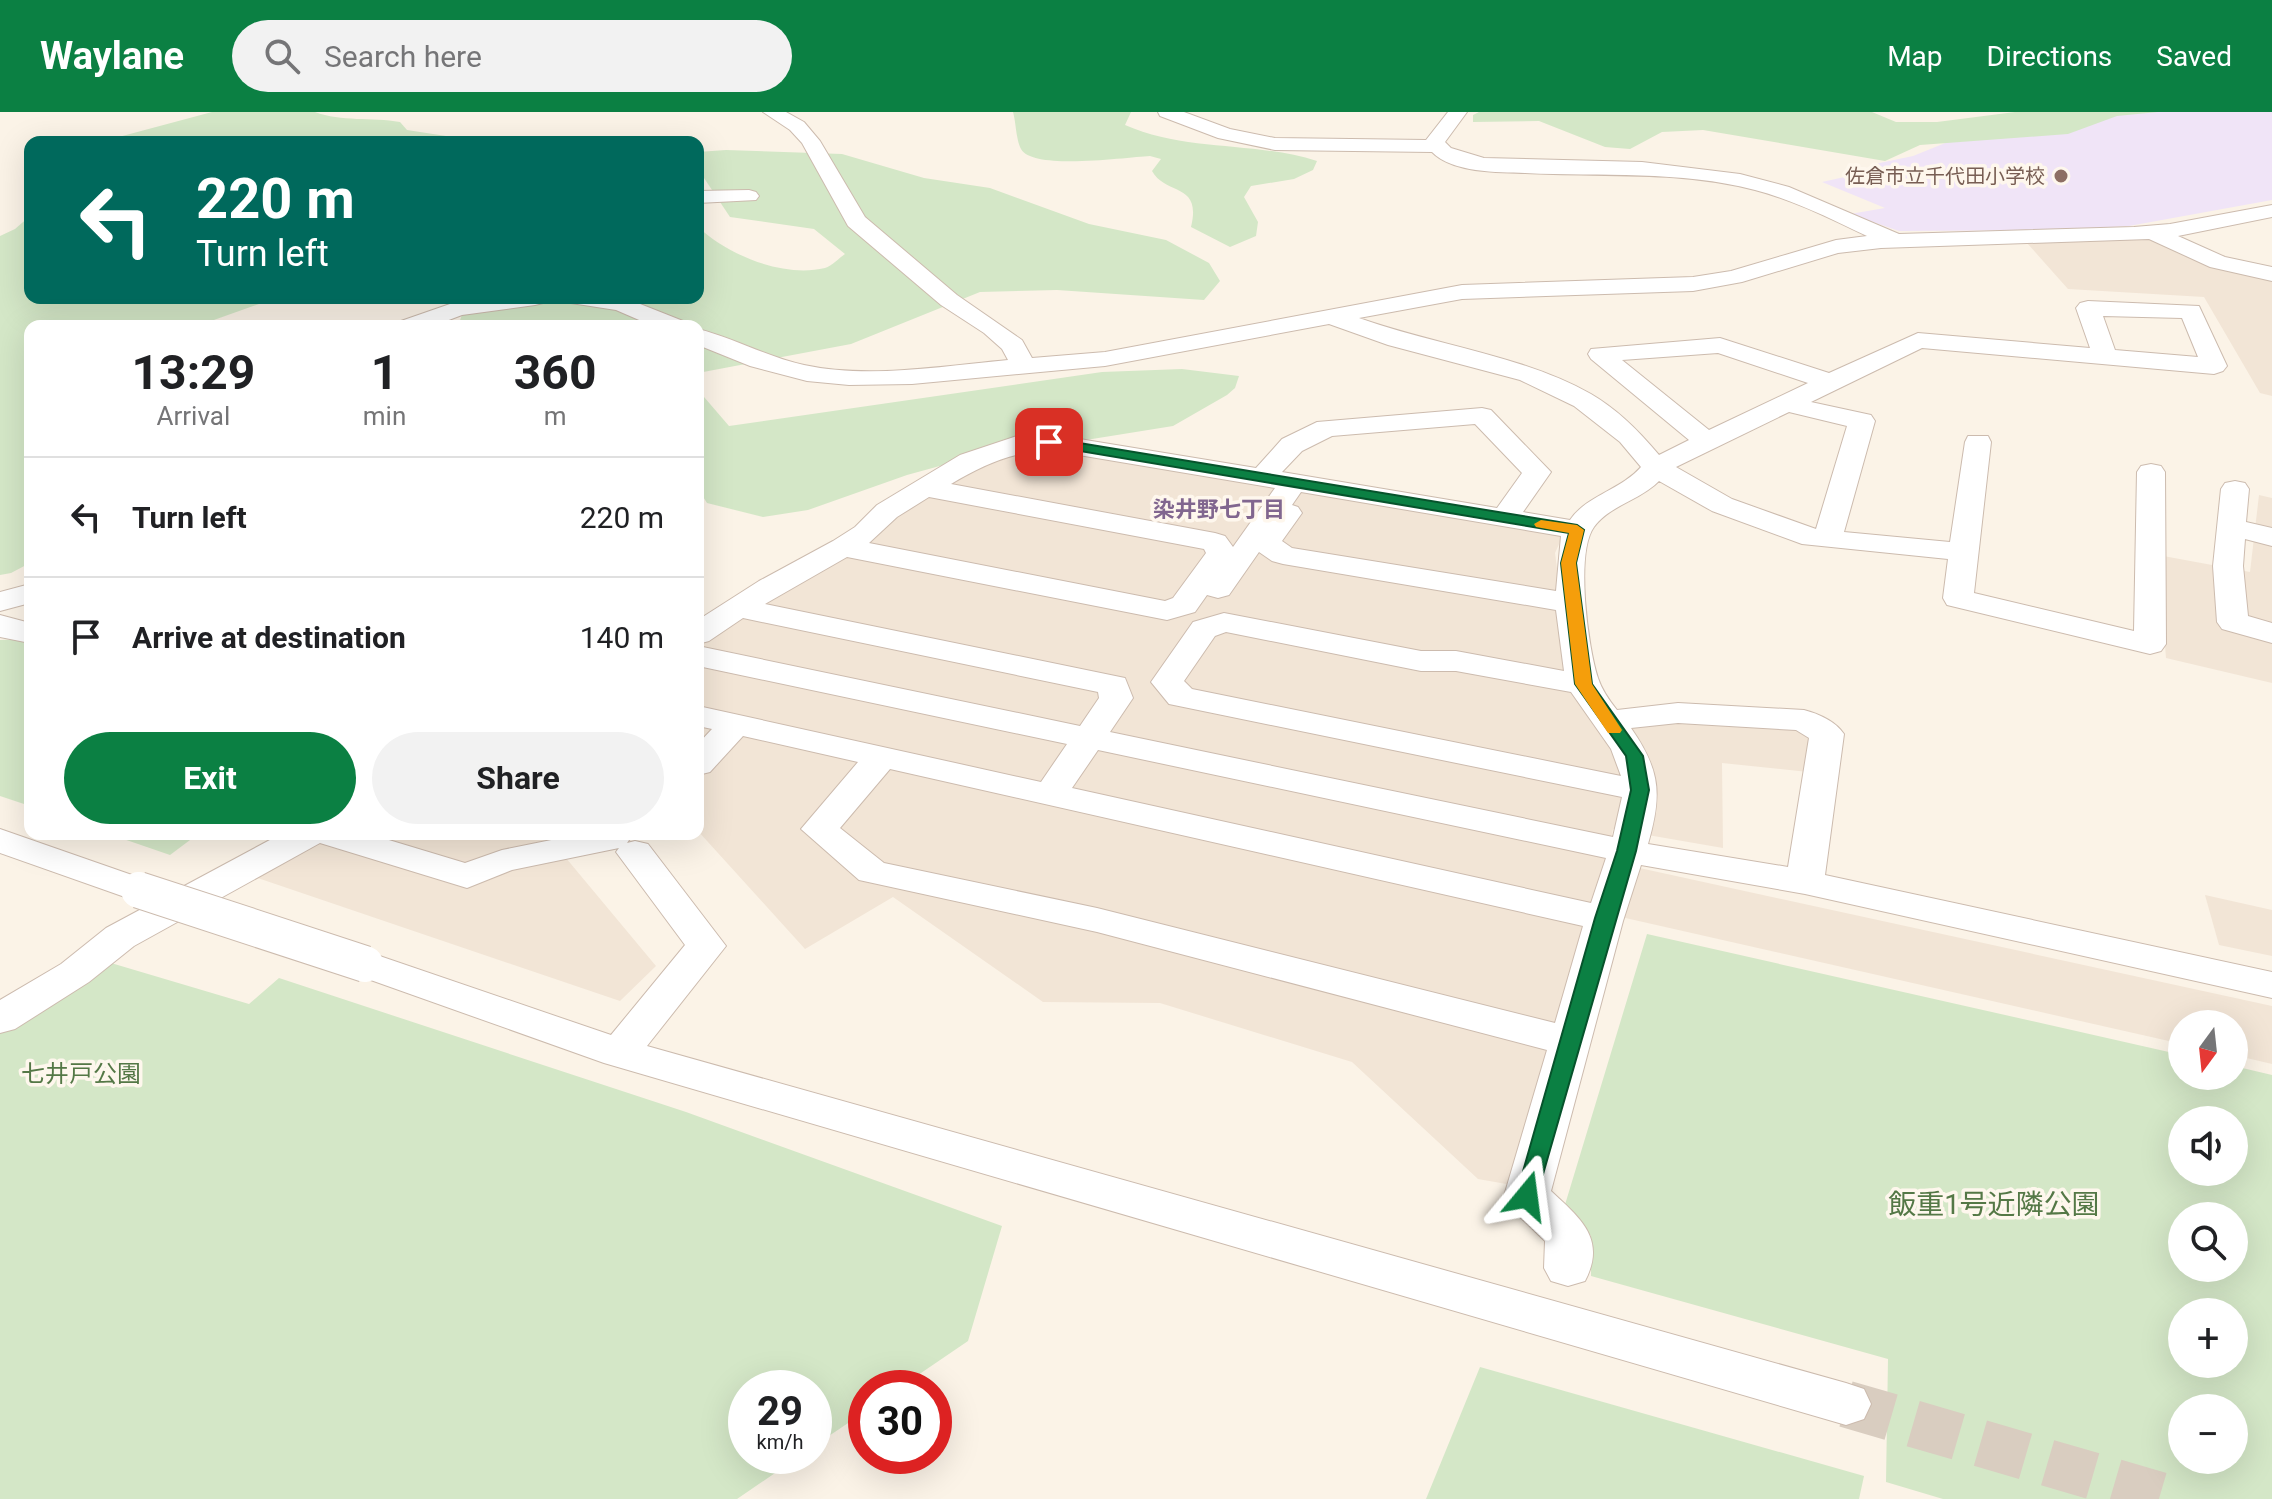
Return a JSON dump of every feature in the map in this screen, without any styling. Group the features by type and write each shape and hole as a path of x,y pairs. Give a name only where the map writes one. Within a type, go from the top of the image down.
{"street":[{"path":"772,112 797,126 810,141 856,221 949,300 1013,345 1023,366"},
{"path":"1167,112 1225,134 1275,144 1436,146 1449,157 1463,161 1570,169 1628,167 1738,182 1781,190 1896,241"},
{"path":"1436,146 1434,143 1458,112"},
{"path":"704,197 749,196"},
{"path":"704,338 759,361 807,373 849,377 912,376 1105,359 1462,292 1693,284 1734,277 1836,247 1896,241 2151,232 2272,211"},
{"path":"2151,232 2270,281"},
{"path":"421,320 451,304 471,320"},
{"path":"621,304 660,320"},
{"path":"1568,1268 1568,1235 1527,1196 1604,918 1626,851 1640,790 1634,756 1583,684 1568,563 1577,530 1602,504 1647,482 1655,467 1918,340 2214,366 2191,311 2088,308 2105,356"},
{"path":"1332,317 1397,340 1529,375 1583,400 1629,436 1655,467 1722,505 1812,538 1964,552"},
{"path":"1707,442 1600,354 1720,345 1830,382"},
{"path":"1786,404 1862,421 1827,540"},
{"path":"1505,518 1537,472 1482,416 1326,428 1292,445 1288,482 1266,543 1283,555 1571,603"},
{"path":"704,629 865,533 887,511 924,488 970,461 1017,444 1049,442 1577,530"},
{"path":"1978,442 1958,598 2150,644 2151,472"},
{"path":"1058,796 1288,482"},
{"path":"843,547 1167,611 1184,605 1221,553 1215,542 924,488"},
{"path":"2235,489 2228,566 2233,622 2272,633"},
{"path":"2232,527 2272,537"},
{"path":"0,602 24,595"},
{"path":"739,608 1113,685 1116,698 1098,739"},
{"path":"1583,684 1456,661 1421,661 1224,622 1204,629 1167,682 1181,697 1640,790"},
{"path":"0,624 3,628 24,632"},
{"path":"704,633 1098,739 1626,851 1805,882 2272,985"},
{"path":"1607,721 1678,713 1804,720 1827,734 1805,882"},
{"path":"704,717 1604,918"},
{"path":"704,759 736,724"},
{"path":"882,757 819,829 872,872 1097,920 1572,1042"},
{"path":"0,840 619,1053 1846,1404"},
{"path":"0,1019 75,973 120,937 297,840"},
{"path":"350,840 467,876 502,861 607,840"},
{"path":"619,1053 706,946 625,843"}],"shaded area":[{"name":"佐倉市立千代田小学校","path":"2093,112 2272,112 2272,200 2129,226 2062,230 1899,231 1850,214 1885,208 1822,182 1876,170 1875,164 1913,156 1980,129"},
{"path":"2153,238 2272,276 2272,396 2260,393 2204,297 2068,289 2027,243"},
{"path":"1041,445 1564,533 1555,553 1571,675 1594,726 1666,723 1793,725 1815,741 1808,772 1722,763 1723,848 1613,829 1606,864 1512,1185 1478,1179 1352,1062 1160,1003 1043,1002 893,897 805,949 704,838 704,639 895,514 1003,452"},
{"path":"2259,495 2272,498 2272,683 2166,658 2158,555 2250,572"},
{"path":"321,840 631,840 624,846 566,858 656,966 620,1001 252,876"},
{"path":"1635,867 2272,1006 2272,1064 2248,1058 2248,1010 2168,1010 2168,1041 1621,917"},
{"path":"2205,895 2272,910 2272,956 2219,945"}],"green space":[{"path":"212,112 315,112 335,117 400,122 407,130 446,136 122,136"},
{"path":"1013,112 1131,112 1125,125 1148,133 1317,161 1313,170 1294,179 1251,186 1244,197 1258,222 1256,236 1230,247 1191,227 1192,203 1187,196 1158,179 1152,171 1161,159 1150,156 1061,161 1029,156 1019,145"},
{"path":"1479,112 1872,112 1896,122 1937,122 2015,112 2158,112 2117,116 2068,134 1920,145 1885,161 1703,130 1662,132 1630,149 1605,147 1539,121 1473,122 1473,115"},
{"path":"704,152 842,154 924,178 990,188 1089,224 1166,240 1209,263 1220,281 1204,300 1057,290 980,292 851,344 704,372 704,320 460,320 466,304 704,304 704,232 740,255 792,270 825,268 845,254 814,229 730,217 704,178"},
{"path":"24,221 24,304 259,304 214,320 24,320 24,566 0,575 0,236"},
{"path":"1182,369 1239,376 1235,388 1227,395 1173,426 1061,444 998,450 907,475 808,510 763,517 707,503 704,498 704,397 729,426 1102,372"},
{"path":"24,639 24,804 0,796 0,640"},
{"path":"126,840 190,840 170,855"},
{"name":"飯重1号近隣公園","path":"1647,934 2168,1052 2168,1090 2248,1090 2248,1069 2272,1075 2272,1499 1943,1499 1886,1482 1888,1359 1591,1276 1591,1236 1564,1208"},
{"name":"七井戸公園","path":"111,963 249,1004 279,978 686,1112 1002,1226 968,1341 925,1370 848,1370 848,1423 832,1434 832,1370 728,1370 728,1474 774,1474 737,1499 0,1499 0,1029"},
{"path":"1480,1367 1864,1476 1859,1499 1426,1499"}],"tunnel":[{"path":"1846,1404 2172,1499"}],"slow traffic":[{"path":"1541,524 1577,530 1568,563 1583,684 1614,730"}],"place":[{"name":"佐倉市立千代田小学校","path":"2061,176"}],"district":[{"name":"染井野七丁目","path":"1219,509"}],"route":[{"path":"1049,442 1577,530 1568,563 1583,684 1634,756 1640,790 1626,851 1604,918 1527,1196"}]}
